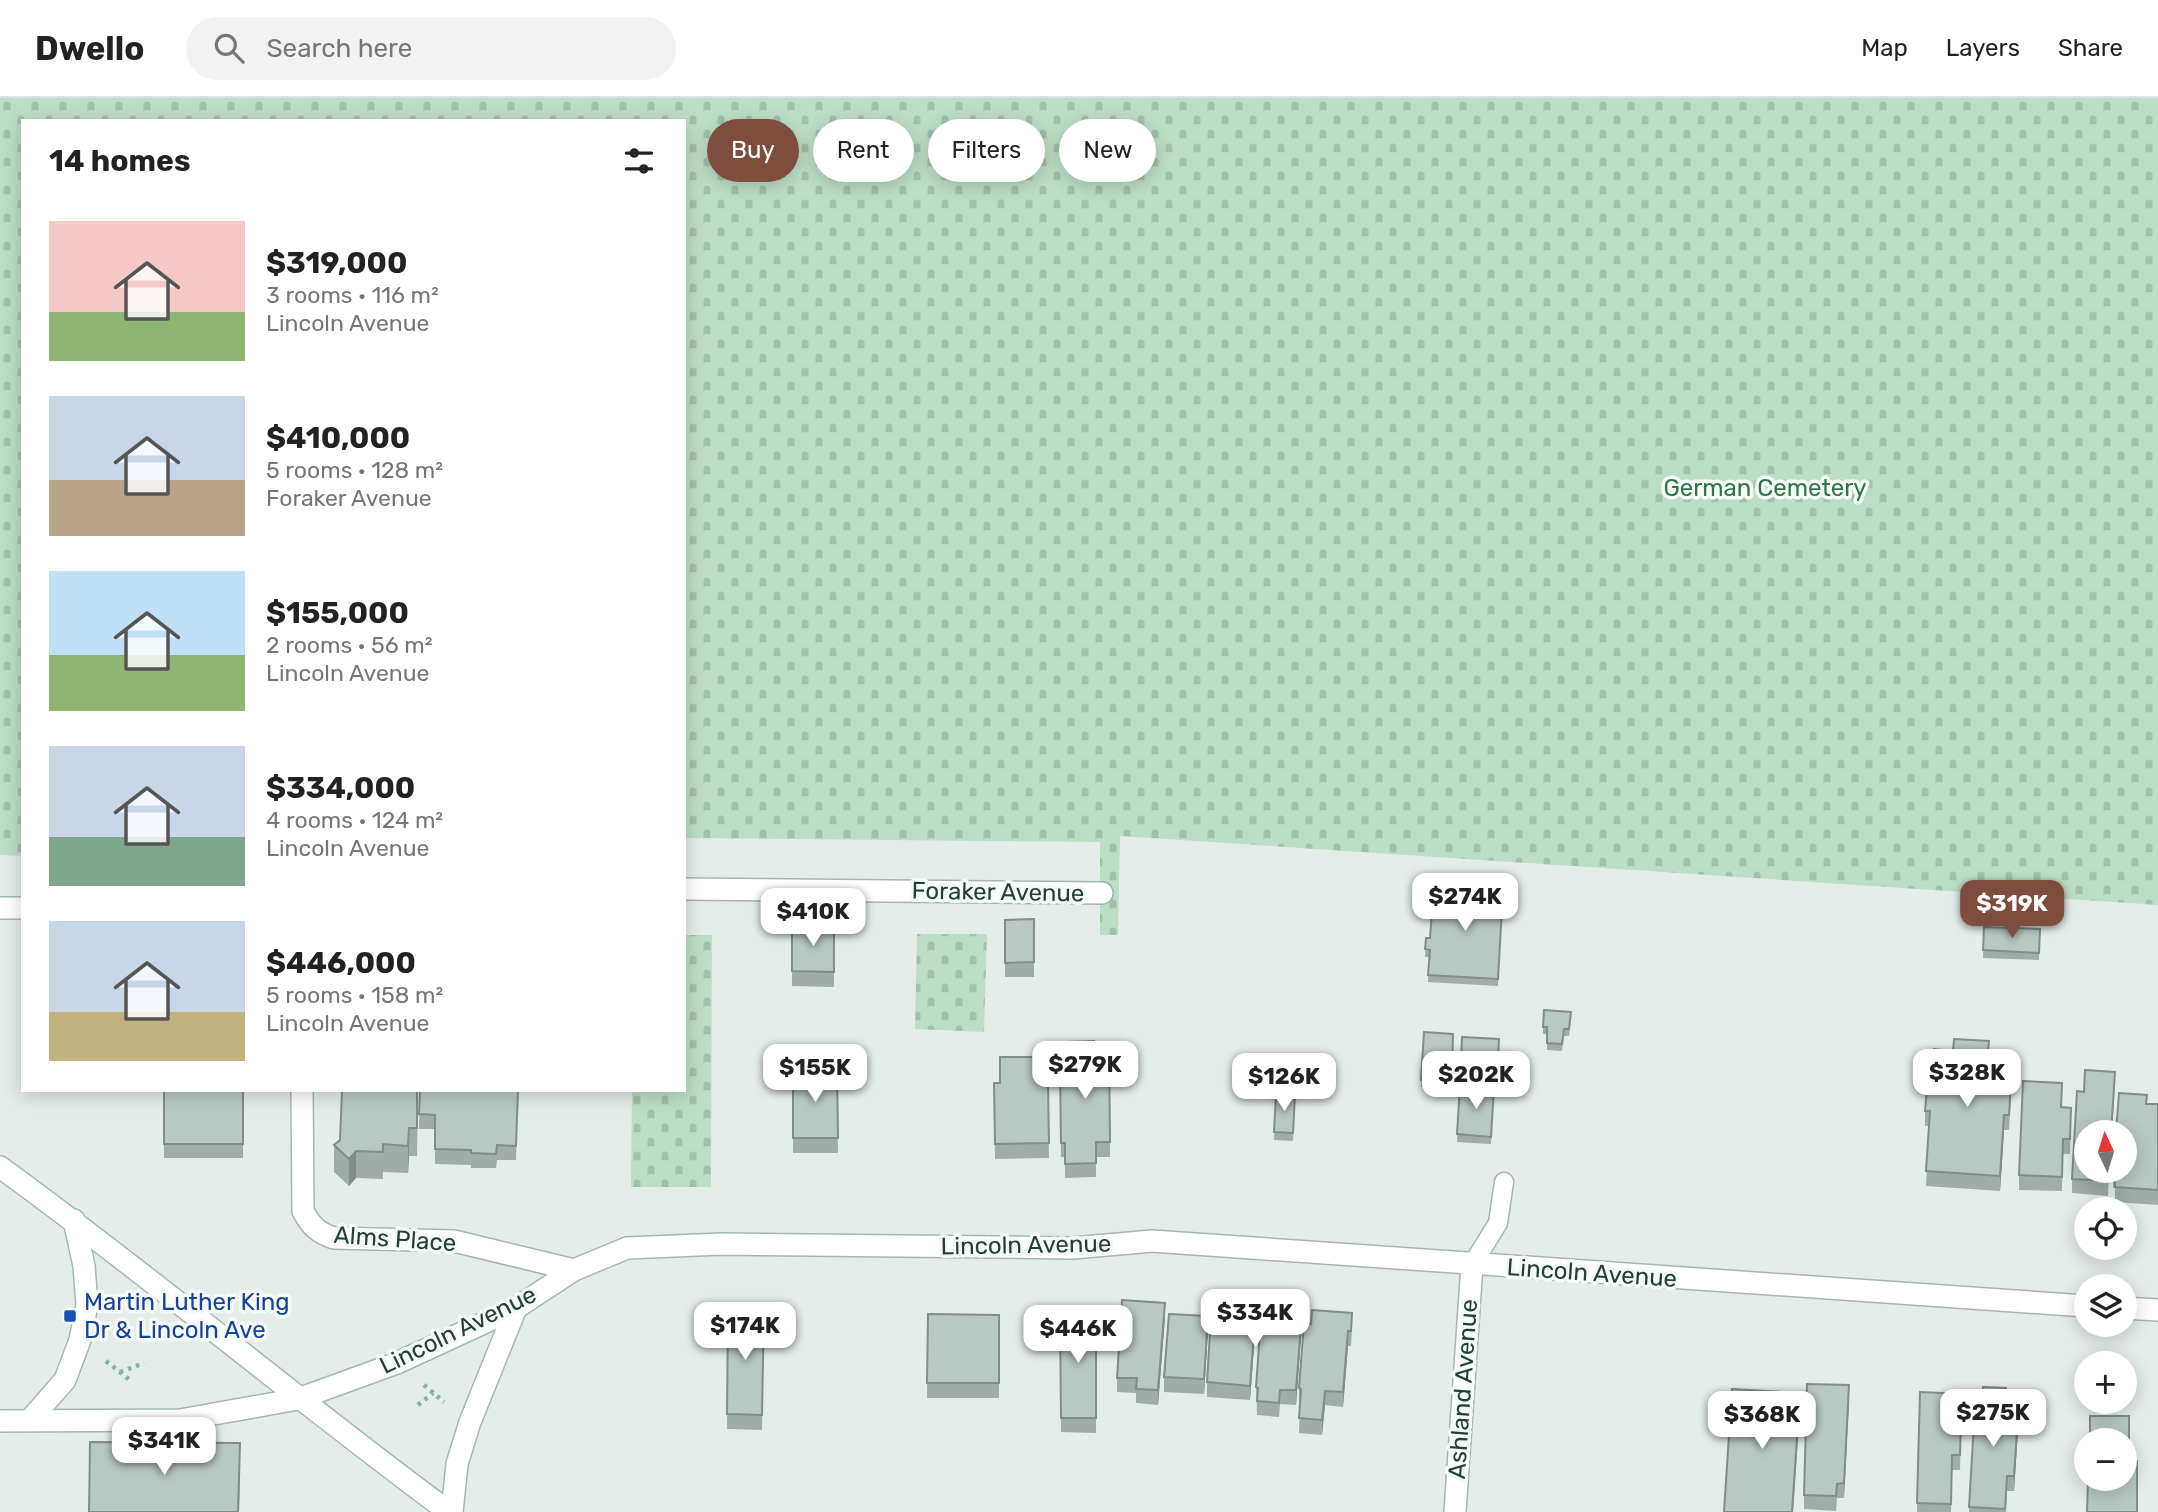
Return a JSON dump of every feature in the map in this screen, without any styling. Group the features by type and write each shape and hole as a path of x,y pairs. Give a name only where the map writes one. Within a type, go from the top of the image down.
{"street":[{"name":"Foraker Avenue","path":"686,889 1101,892"},
{"path":"0,908 21,908"},
{"name":"Alms Place","path":"302,1092 303,1211 310,1224 321,1234 334,1238 454,1241 574,1270"},
{"path":"0,1167 74,1220 298,1399 451,1512 457,1464 470,1422 516,1308"},
{"path":"30,1420 65,1380 80,1340 87,1305 84,1266 74,1220"},
{"name":"Lincoln Avenue","path":"0,1421 180,1420 298,1399 397,1363 516,1308 574,1270 627,1248 722,1244 1073,1248 1152,1241 2074,1305"},
{"name":"Ashland Avenue","path":"1455,1512 1472,1265"},
{"path":"2137,1309 2158,1310"}],"lane":[{"path":"1472,1265 1498,1223 1504,1182"}],"path":[{"path":"100,1356 131,1381"},
{"path":"120,1372 145,1363"},
{"path":"421,1382 449,1405"},
{"path":"418,1405 433,1393"}],"green space":[{"name":"German Cemetery","path":"0,98 2158,98 2158,905 1120,836 1118,935 1100,935 1100,842 686,838 686,119 21,119 21,856 0,855"},
{"path":"917,934 987,934 984,1032 915,1029"},
{"path":"686,935 712,935 711,1187 631,1187 632,1092 686,1092"}],"building":[{"path":"1434,886 1503,890 1498,979 1428,975 1430,950 1425,949 1426,938 1430,938"},
{"path":"1034,919 1034,962 1005,963 1005,920"},
{"path":"792,924 834,924 834,972 792,971"},
{"path":"1984,927 2040,929 2039,953 1983,950"},
{"path":"1544,1010 1571,1012 1569,1029 1564,1029 1562,1044 1547,1043 1547,1027 1543,1027"},
{"path":"1424,1032 1453,1034 1452,1081 1421,1080"},
{"path":"1462,1037 1499,1039 1497,1081 1460,1079"},
{"path":"1954,1039 1989,1041 1988,1052 2008,1054 2006,1081 2011,1082 2009,1115 2004,1115 2000,1176 1926,1171 1930,1111 1925,1111 1928,1077 1932,1077 1934,1049 1953,1051"},
{"path":"1094,1041 1095,1047 1109,1047 1110,1142 1096,1142 1096,1163 1065,1164 1065,1143 1061,1143 1060,1068 1065,1068 1065,1042"},
{"path":"1000,1057 1040,1057 1040,1084 1048,1084 1049,1143 995,1144 994,1083 1000,1083"},
{"path":"793,1069 837,1069 838,1138 793,1138"},
{"path":"2085,1070 2115,1072 2112,1120 2075,1120 2077,1091 2084,1092"},
{"path":"2023,1081 2062,1083 2061,1107 2071,1108 2070,1139 2063,1139 2062,1177 2019,1175"},
{"path":"1460,1086 1494,1088 1491,1137 1457,1134"},
{"path":"164,1092 243,1092 243,1144 164,1144"},
{"path":"342,1092 417,1092 417,1128 409,1128 408,1146 383,1144 383,1152 356,1151 349,1159 334,1145 340,1140"},
{"path":"420,1092 518,1092 516,1146 497,1145 496,1154 435,1149 435,1115 419,1114"},
{"path":"1276,1093 1295,1094 1293,1133 1274,1132"},
{"path":"2119,1093 2147,1095 2146,1104 2158,1104 2158,1190 2115,1187 2115,1183 2137,1183 2137,1120 2117,1120"},
{"path":"2074,1144 2074,1179 2072,1179"},
{"path":"1122,1300 1165,1303 1158,1390 1136,1389 1137,1378 1117,1378"},
{"path":"1220,1304 1302,1311 1296,1390 1280,1390 1279,1403 1257,1401 1261,1319 1255,1319 1250,1386 1207,1382 1211,1316 1219,1316"},
{"path":"728,1309 764,1309 762,1415 727,1414"},
{"path":"1312,1310 1352,1313 1343,1392 1325,1391 1322,1420 1299,1418 1304,1323 1311,1324"},
{"path":"1060,1312 1096,1312 1096,1418 1061,1418"},
{"path":"928,1314 999,1315 999,1383 927,1383"},
{"path":"1169,1314 1208,1316 1204,1379 1164,1377"},
{"path":"1807,1384 1849,1385 1844,1483 1837,1484 1836,1496 1804,1495"},
{"path":"1983,1387 2006,1388 2005,1399 2019,1400 2014,1476 2007,1476 2005,1509 1969,1507 1975,1407 1982,1408"},
{"path":"1732,1389 1800,1393 1792,1512 1724,1512"},
{"path":"1920,1392 1962,1394 1960,1455 1952,1455 1951,1504 1917,1503"},
{"path":"2090,1416 2129,1416 2129,1428 2090,1428"},
{"path":"90,1442 240,1443 238,1512 89,1512"},
{"path":"2088,1491 2137,1491 2137,1512 2087,1512"}],"place":[{"name":"Martin Luther King Dr & Lincoln Ave","path":"70,1316"}]}
